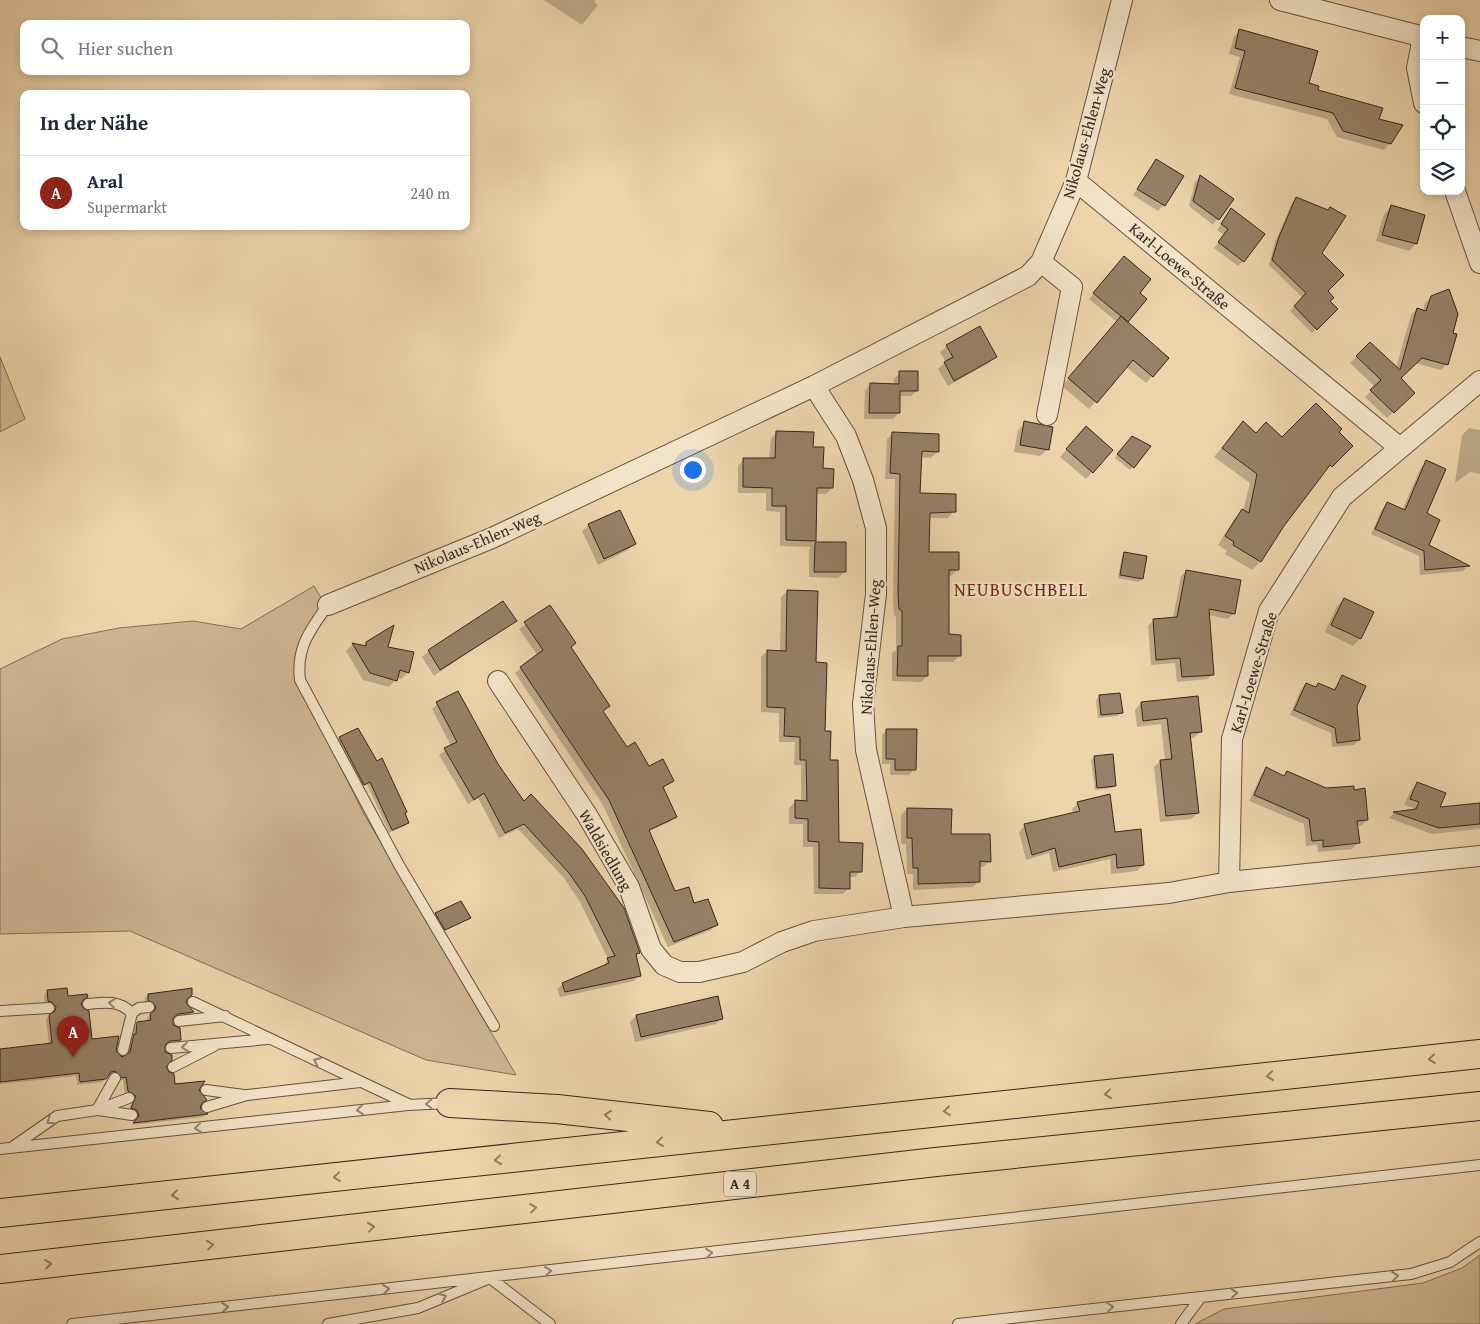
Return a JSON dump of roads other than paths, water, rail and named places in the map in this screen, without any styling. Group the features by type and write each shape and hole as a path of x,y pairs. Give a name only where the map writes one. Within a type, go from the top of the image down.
{"highway":[{"path":"0,1214 1480,1054"},
{"path":"450,1103 557,1109 760,1131"},
{"name":"A 4","path":"0,1269 936,1162 1480,1106"}],"street":[{"name":"Nikolaus-Ehlen-Weg","path":"328,605 492,538 814,386 1028,276 1041,262 1076,181 1122,0"},
{"path":"1280,0 1420,36"},
{"path":"1465,48 1480,51"},
{"path":"1420,55 1417,68 1420,83"},
{"name":"Karl-Loewe-Straße","path":"1076,181 1400,448"},
{"path":"1456,195 1480,263"},
{"path":"1041,262 1072,287 1047,415"},
{"name":"Karl-Loewe-Straße","path":"1229,882 1232,739 1270,611 1342,497 1480,381"},
{"name":"Nikolaus-Ehlen-Weg","path":"814,386 846,436 863,480 876,528 876,594 863,704 866,750 904,917"},
{"name":"Waldsiedlung","path":"498,681 587,816 624,879 651,949 664,965 680,972 699,972 743,962 782,942 814,930 904,917"},
{"path":"904,917 1169,893 1229,882 1480,856"}],"lane":[{"path":"328,605 306,635 298,663 300,680 399,865 494,1026"},
{"path":"88,1004 110,1002 124,1005 132,1013 131,1028 123,1050"},
{"path":"193,1002 226,1016 269,1039 408,1105"},
{"path":"132,1013 139,1008 149,1007"},
{"path":"0,1011 49,1008"},
{"path":"179,1021 226,1016"},
{"path":"171,1048 269,1039"},
{"path":"173,1067 220,1044"},
{"path":"97,1110 116,1078"},
{"path":"207,1107 247,1095 361,1082"},
{"path":"206,1090 247,1095"},
{"path":"5,1149 57,1116 97,1110 129,1098"},
{"path":"5,1149 408,1105 450,1103"},
{"path":"97,1110 132,1115"},
{"path":"72,1324 1480,1165"},
{"path":"958,1324 1411,1274 1450,1262 1480,1242"},
{"path":"328,1324 418,1308 490,1278"},
{"path":"490,1278 550,1324"},
{"path":"1182,1324 1201,1297"}],"place":[{"name":"Aral","path":"73,1057"}],"district":[{"name":"NEUBUSCHBELL","path":"1021,590"}]}
